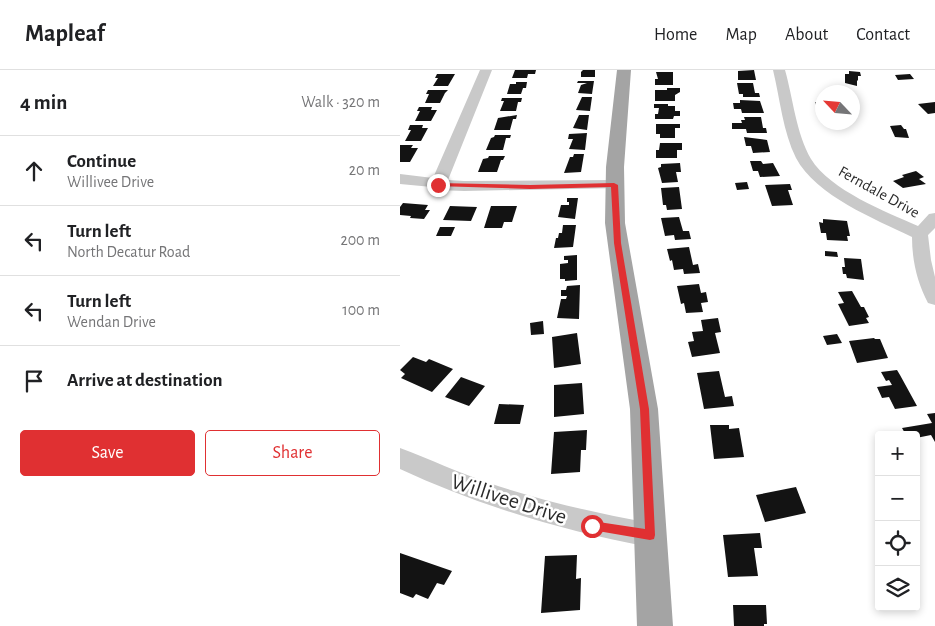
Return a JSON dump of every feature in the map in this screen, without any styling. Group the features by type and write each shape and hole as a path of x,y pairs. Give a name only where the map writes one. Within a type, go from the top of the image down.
{"main road":[{"path":"624,70 614,185 617,243 644,409 655,626"}],"street":[{"path":"438,185 486,70"},
{"name":"Ferndale Drive","path":"779,70 805,160 825,183 879,214 920,234"},
{"path":"400,180 438,185 530,187 614,185"},
{"path":"935,218 920,234 923,273 935,298"},
{"name":"Willivee Drive","path":"400,458 440,477 549,513 592,526 650,535"}],"building":[{"path":"515,70 536,70 535,74 528,74 527,78 512,78"},
{"path":"583,70 595,70 595,77 581,77"},
{"path":"754,70 756,80 738,80 738,71"},
{"path":"849,71 860,72 861,76 858,76 857,85 845,83 845,74 849,74"},
{"path":"656,72 673,72 673,85 655,85 655,79 658,79"},
{"path":"437,74 455,74 448,86 433,86 438,78 435,78"},
{"path":"910,74 914,79 898,80 895,75"},
{"path":"578,81 594,81 592,94 578,93 581,85 587,83 577,83"},
{"path":"516,82 527,82 526,88 523,88 521,94 507,94 510,84 516,84"},
{"path":"737,83 753,83 755,93 759,93 760,97 743,97 743,94 739,94"},
{"path":"667,88 680,88 680,92 675,95 675,101 655,101 655,90 667,90"},
{"path":"428,90 448,90 440,103 425,103 429,94 426,94"},
{"path":"582,97 592,97 590,111 576,110"},
{"path":"502,98 522,98 521,102 518,102 516,111 500,111 504,101 501,101"},
{"path":"740,100 760,101 764,113 742,113 741,109 734,109 733,103 740,103"},
{"path":"935,102 935,113 928,114 918,104"},
{"path":"654,104 675,106 675,111 680,111 680,116 674,116 673,119 655,119 655,114 658,114 659,108 654,108"},
{"path":"419,107 432,107 431,110 437,110 431,121 415,121 420,111 417,111"},
{"path":"517,115 516,119 513,119 510,130 494,130 498,118"},
{"path":"579,115 589,115 587,130 573,128"},
{"path":"744,117 761,117 763,128 766,128 767,133 747,133 746,129 732,129 732,123 742,123 741,120 745,120"},
{"path":"656,124 680,124 680,128 675,128 675,138 660,138 660,134 656,134"},
{"path":"410,125 423,125 422,128 428,128 421,141 405,141 411,130 408,130"},
{"path":"901,125 906,129 909,138 895,137 890,126"},
{"path":"587,133 585,150 569,149 573,139 568,139 569,134"},
{"path":"495,135 511,135 510,138 506,138 503,150 486,150 491,138"},
{"path":"744,137 767,140 770,152 753,153 751,146 746,146"},
{"path":"660,143 682,143 682,150 677,150 677,158 656,158 656,150 659,150"},
{"path":"400,145 413,145 411,148 418,148 410,162 400,162"},
{"path":"574,154 584,154 581,172 564,173 570,157 573,157"},
{"path":"489,156 505,156 501,160 497,172 478,172 483,159"},
{"path":"750,161 761,161 763,164 773,163 780,176 760,177 758,171 753,171"},
{"path":"680,163 681,172 676,172 678,182 662,183 658,168 661,167 661,164"},
{"path":"916,171 924,177 919,179 926,184 903,188 893,181 904,177 902,175"},
{"path":"747,182 749,189 737,190 735,183"},
{"path":"790,184 792,190 788,190 793,205 772,206 765,185"},
{"path":"679,187 682,209 667,210 666,205 663,205 661,188"},
{"path":"567,198 578,198 575,219 558,217 561,205 569,205"},
{"path":"403,203 428,205 425,210 430,210 424,219 410,218 411,216 400,215 400,207"},
{"path":"450,206 477,207 471,221 443,220"},
{"path":"491,206 517,206 512,222 504,222 502,228 484,228"},
{"path":"679,217 683,231 689,231 691,239 675,240 674,235 665,236 661,218"},
{"path":"823,219 847,221 850,236 847,236 848,241 827,240 826,233 821,233 819,222 823,223"},
{"path":"563,225 576,225 573,247 554,248 556,238 558,238 559,233 562,233"},
{"path":"440,227 455,227 451,236 436,236"},
{"path":"689,247 693,265 698,264 700,273 684,274 683,269 674,270 672,260 670,261 667,249"},
{"path":"825,251 837,252 838,257 825,256"},
{"path":"577,255 577,280 565,281 565,279 560,279 560,264 568,263 568,260 564,260 564,256"},
{"path":"844,258 861,259 864,280 847,278 846,274 843,274 842,267 845,267"},
{"path":"699,284 701,293 706,292 708,302 701,303 703,312 686,313 684,303 681,304 677,286"},
{"path":"580,285 579,319 557,318 561,299 566,299 567,296 561,296 561,290 566,290 567,286"},
{"path":"852,291 861,307 864,307 869,317 866,318 869,323 849,326 838,304 844,303 838,292"},
{"path":"718,318 721,332 715,333 720,353 692,357 688,342 694,341 692,332 703,331 701,320"},
{"path":"543,321 544,334 531,335 530,323"},
{"path":"577,333 581,364 554,368 552,337"},
{"path":"837,334 842,343 827,345 823,336"},
{"path":"880,339 888,358 857,363 849,341"},
{"path":"413,357 426,362 429,359 453,369 432,392 401,378 405,374 400,370"},
{"path":"897,370 917,406 895,409 889,397 882,398 877,387 892,385 889,380 886,381 881,372"},
{"path":"719,371 725,397 732,396 734,406 704,409 697,373"},
{"path":"461,377 485,386 469,406 445,397"},
{"path":"582,383 584,414 554,417 554,385"},
{"path":"499,404 524,405 520,424 494,424"},
{"path":"935,413 935,442 931,435 920,437 920,431 904,431 902,428 932,423 927,414"},
{"path":"710,425 729,425 729,429 739,428 744,457 714,459"},
{"path":"587,430 586,450 581,450 580,472 551,474 554,432"},
{"path":"796,487 806,513 765,522 756,495"},
{"path":"760,533 762,548 754,548 758,576 728,577 723,535"},
{"path":"400,553 452,571 444,585 437,583 428,599 416,594 413,598 400,593"},
{"path":"577,555 576,579 581,578 580,610 541,613 545,556"},
{"path":"733,605 766,605 767,624 764,624 764,626 734,626"}],"route":[{"path":"438,185 530,187 614,185 617,243 644,409 650,535 592,526"}]}
